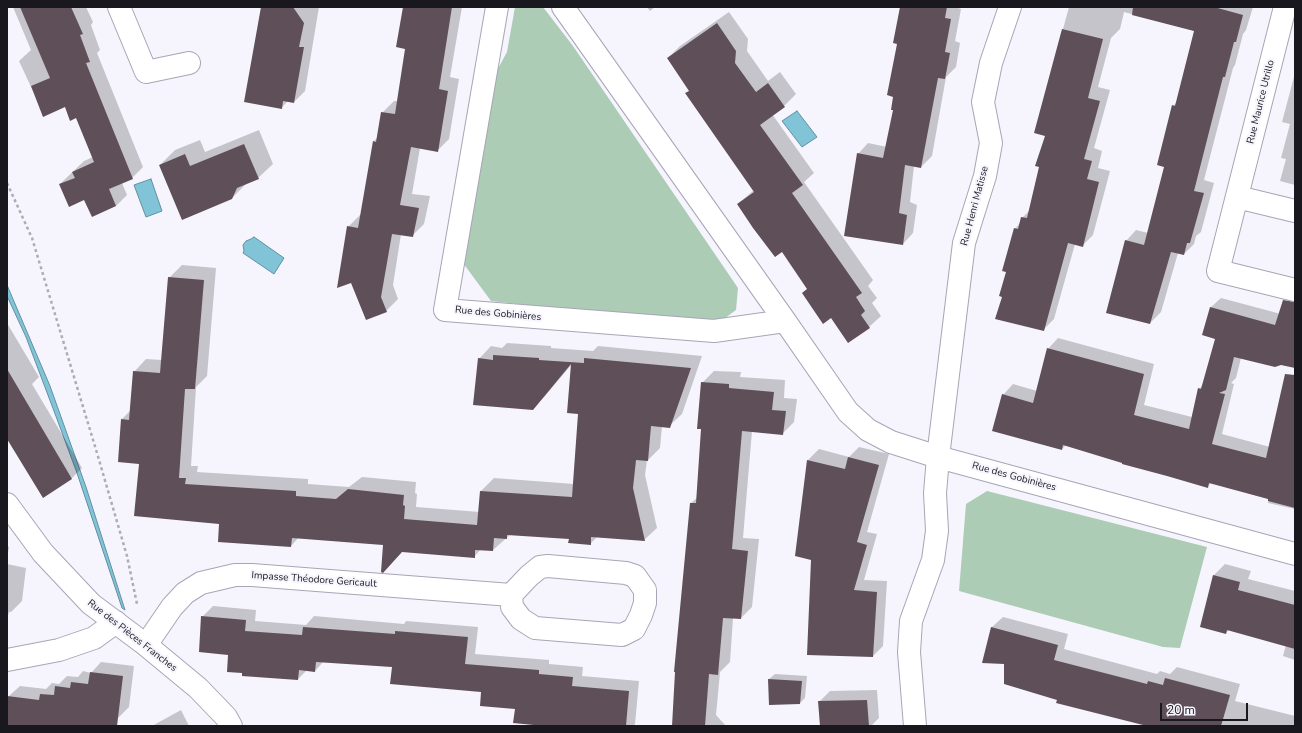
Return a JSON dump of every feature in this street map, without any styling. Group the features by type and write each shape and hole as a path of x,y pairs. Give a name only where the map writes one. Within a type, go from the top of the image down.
{"street":[{"path":"119,7 146,72 189,63"},
{"name":"Rue des Gobinières","path":"497,7 445,310 714,331 785,321"},
{"name":"Rue des Gobinières","path":"563,7 848,412 868,430 891,442 938,457 1295,554"},
{"name":"Rue Henri Matisse","path":"915,726 909,652 911,621 934,560 937,531 934,493 964,243 985,176 991,143 983,102 991,63 1010,7"},
{"name":"Rue Maurice Utrillo","path":"1285,7 1218,271 1295,290"},
{"path":"1237,197 1295,211"},
{"name":"Rue des Pièces Franches","path":"7,504 43,553 91,604 146,645 198,688 226,717 231,726"},
{"path":"548,566 626,573 635,576 645,590 645,603 634,629 622,635 535,628 521,619 512,607 511,595 540,567 548,566"},
{"name":"Impasse Théodore Gericault","path":"146,645 172,607 185,593 201,583 235,575 252,575 511,595"},
{"path":"7,660 59,650 94,638 116,622"}],"path":[{"path":"7,183 32,238 127,556 138,607"}],"green space":[{"path":"515,7 543,7 573,46 738,288 736,310 717,324 689,323 491,301 463,263 495,74 507,52"},
{"path":"987,491 1207,547 1180,648 1163,647 959,591 966,504"}],"water":[{"path":"797,111 817,137 802,147 782,121"},
{"path":"151,179 162,211 146,217 134,185"},
{"path":"254,237 284,258 274,274 243,253 243,245 246,241"},
{"path":"7,285 50,386 86,487 125,610 122,608 77,473 54,411 26,337 7,296"}],"building":[{"path":"20,7 71,7 83,34 80,35 90,62 86,63 133,179 109,189 116,206 92,217 84,200 69,207 59,184 75,178 72,172 94,162 76,118 70,121 65,107 43,117 31,86 50,78"},
{"path":"261,7 293,7 304,23 299,47 304,47 294,103 283,101 282,109 244,102"},
{"path":"403,7 452,7 439,89 448,91 438,152 411,147 400,205 419,208 413,237 392,234 381,297 387,312 366,320 351,283 337,288 347,226 358,228 373,141 376,142 381,112 395,114 405,49 396,47"},
{"path":"900,7 947,7 945,18 951,19 945,52 950,53 945,79 938,78 921,168 905,165 899,213 907,215 903,245 844,236 857,153 883,158 893,110 891,110 893,97 887,95 897,44 893,43"},
{"path":"1133,7 1214,7 1243,15 1225,77 1223,77 1194,191 1204,193 1190,243 1187,243 1184,255 1171,252 1150,324 1106,313 1125,240 1144,245 1164,167 1157,165 1172,105 1175,106 1194,31 1132,15"},
{"path":"717,23 736,51 735,63 756,92 768,83 785,107 760,125 803,185 792,193 862,293 856,297 865,311 861,315 870,328 848,343 831,318 823,324 802,293 807,289 782,252 775,257 737,204 754,192 685,93 689,91 667,58"},
{"path":"1062,29 1103,39 1088,98 1100,101 1084,159 1092,161 1087,179 1099,182 1083,247 1068,243 1044,331 995,319 1002,297 999,296 1006,272 1002,271 1014,228 1018,229 1021,217 1027,218 1039,167 1035,166 1045,136 1034,133"},
{"path":"244,144 259,179 237,188 232,199 182,220 159,165 185,154 190,166"},
{"path":"168,277 204,280 195,389 185,389 179,478 186,478 185,484 296,491 296,496 336,499 348,489 404,495 404,519 477,525 480,491 572,497 578,414 567,413 571,364 533,410 473,405 478,358 493,360 493,355 584,363 584,358 691,368 670,428 651,426 648,461 636,460 633,488 645,541 591,537 591,545 568,543 569,539 507,535 507,539 494,538 493,551 475,550 475,558 402,552 383,573 381,572 383,545 292,538 291,547 218,542 219,524 134,516 139,464 118,462 121,419 129,420 133,371 160,373"},
{"path":"1283,300 1295,302 1295,368 1281,365 1275,367 1234,357 1226,390 1219,393 1225,394 1212,444 1266,458 1285,374 1295,375 1295,508 1209,483 1208,488 1122,464 1063,445 1062,450 992,431 1002,394 1033,403 1047,348 1144,374 1134,415 1189,429 1198,388 1201,389 1215,339 1202,335 1210,307 1275,325"},
{"path":"7,369 72,479 43,498 7,439"},
{"path":"701,382 729,384 729,388 774,392 772,410 786,411 783,435 742,431 732,549 748,551 741,619 723,618 718,675 709,674 705,726 672,726 674,672 690,503 696,503 701,429 697,429"},
{"path":"848,457 879,465 857,542 867,545 854,590 877,592 873,657 807,655 811,560 795,556 807,460 845,469"},
{"path":"1213,575 1240,582 1238,590 1295,605 1295,649 1227,630 1226,634 1200,627"},
{"path":"201,616 246,620 245,631 302,635 303,627 395,634 395,631 468,637 465,664 539,670 539,674 573,677 572,686 629,691 626,726 544,726 513,723 515,709 480,706 481,692 390,684 392,667 316,662 315,672 299,670 298,680 242,676 242,673 227,672 228,655 199,652"},
{"path":"991,627 1058,645 1054,660 1147,684 1148,681 1163,685 1165,678 1230,695 1221,726 1147,726 1056,703 1057,700 1004,684 1004,664 982,663"},
{"path":"90,672 123,676 117,726 7,726 7,696 39,700 40,694 54,695 55,686 70,688 71,682 88,684"},
{"path":"768,679 802,681 800,704 769,705"},
{"path":"867,700 869,726 820,726 818,701"}]}
